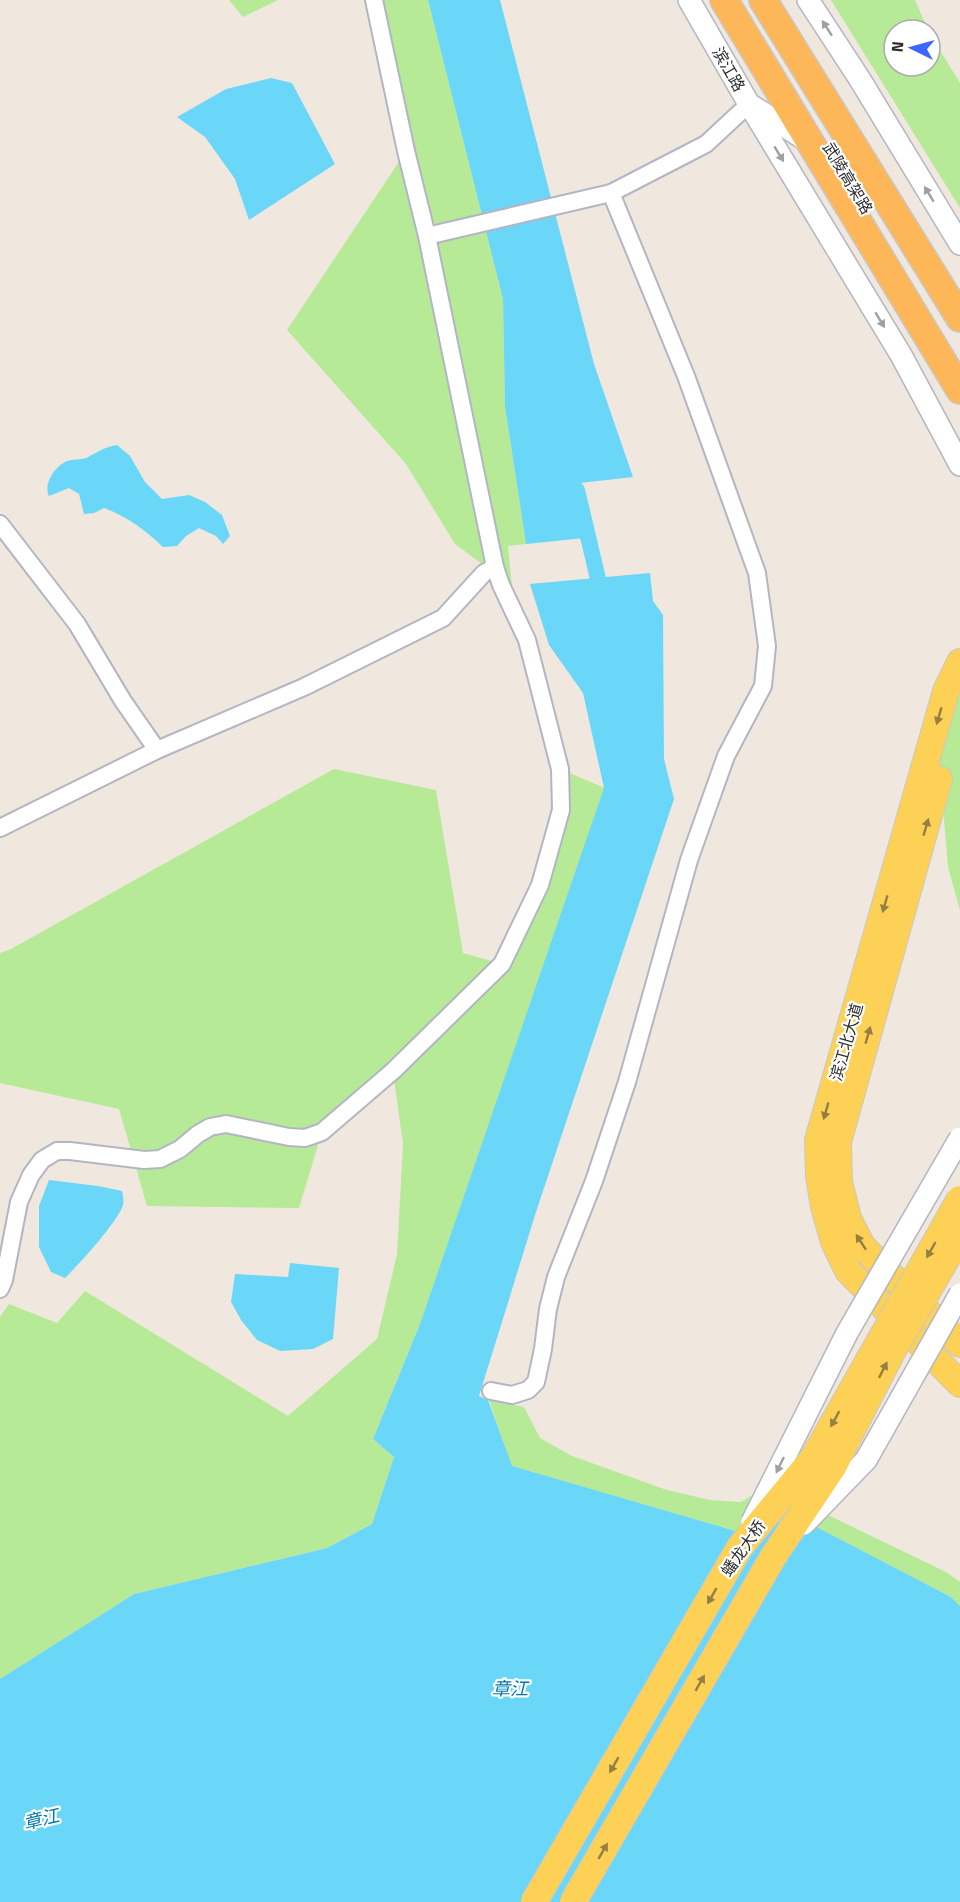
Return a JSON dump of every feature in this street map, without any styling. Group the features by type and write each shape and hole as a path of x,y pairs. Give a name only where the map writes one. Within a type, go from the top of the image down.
{"highway":[{"path":"724,0 960,390"},
{"name":"武陵高架路","path":"731,0 802,102 960,360"},
{"path":"763,0 843,128 960,302"},
{"name":"武陵高架路","path":"763,0 960,318"}],"main road":[{"name":"滨江北大道","path":"960,662 946,691 818,1140 819,1176 824,1207 834,1242 848,1271 960,1384"},
{"name":"滨江北大道","path":"960,705 838,1142 839,1182 848,1218 862,1246 960,1344"},
{"name":"蟠龙大桥","path":"534,1902 740,1546 814,1457 960,1199"},
{"name":"蟠龙大桥","path":"573,1902 773,1557 833,1467 892,1352 960,1236"}],"street":[{"path":"0,1289 4,1280 19,1202 31,1175 42,1160 57,1151 144,1160 160,1159 180,1149 210,1127 226,1124 289,1137 305,1137 322,1132 393,1071 502,964 540,885 561,810 560,770 527,640 495,567 427,236 406,151 374,0"},
{"name":"滨江路","path":"689,0 749,104 813,145"},
{"path":"808,0 859,78 960,244"},
{"path":"427,236 611,193 706,144 749,104 901,355 960,465"},
{"path":"491,1391 512,1395 528,1390 536,1382 556,1276 594,1181 627,1082 689,860 726,756 763,686 767,646 757,573 686,376 611,193"},
{"path":"0,524 77,624 123,701 157,750"},
{"path":"0,828 157,750 304,687 443,618 484,573 495,567"},
{"path":"740,1546 847,1333 960,1138"},
{"path":"773,1557 866,1460 960,1294"}],"green space":[{"path":"229,0 278,0 243,17"},
{"path":"374,0 428,0 503,299 505,407 526,544 508,546 512,586 455,544 406,464 287,330 406,151"},
{"path":"831,0 915,0 923,18 882,18 882,78 942,78 942,54 960,83 960,208"},
{"path":"960,659 960,910 948,867 938,749"},
{"path":"334,769 436,790 463,953 502,964 540,885 560,769 605,788 420,1324 373,1439 394,1457 372,1524 327,1548 134,1594 0,1679 0,1317 9,1304 57,1323 85,1291 288,1416 377,1339 397,1254 403,1144 393,1072 322,1132 299,1208 147,1206 119,1109 0,1083 0,953 11,949"},
{"path":"489,1400 524,1407 540,1438 572,1456 667,1490 710,1500 741,1502 759,1491 805,1494 830,1516 946,1572 960,1582 960,1606 951,1597 797,1518 739,1532 511,1466"}],"water":[{"path":"428,0 500,0 594,364 633,477 580,483 585,538 526,544 505,407 503,299"},
{"path":"271,78 292,83 335,164 249,220 235,179 205,137 177,117 226,89"},
{"path":"117,445 130,456 145,482 162,499 189,495 205,502 222,515 230,536 223,544 216,536 199,528 186,536 177,546 163,547 136,524 104,508 94,513 84,514 79,494 69,488 49,496 49,481 54,471 63,463 86,458"},
{"name":"章江","path":"650,573 653,601 663,615 664,759 674,799 536,1212 479,1396 488,1400 512,1466 739,1532 797,1517 951,1597 960,1606 960,1902 0,1902 0,1679 134,1594 327,1548 372,1524 394,1457 373,1439 420,1324 604,788 583,693 549,645 530,584"},
{"path":"49,1180 122,1191 123,1196 123,1205 113,1222 65,1278 51,1272 39,1247 39,1206"},
{"path":"290,1263 339,1268 333,1339 313,1349 280,1351 257,1340 241,1320 231,1302 235,1274 288,1277"}],"waterway":[{"path":"577,490 603,600"}]}
